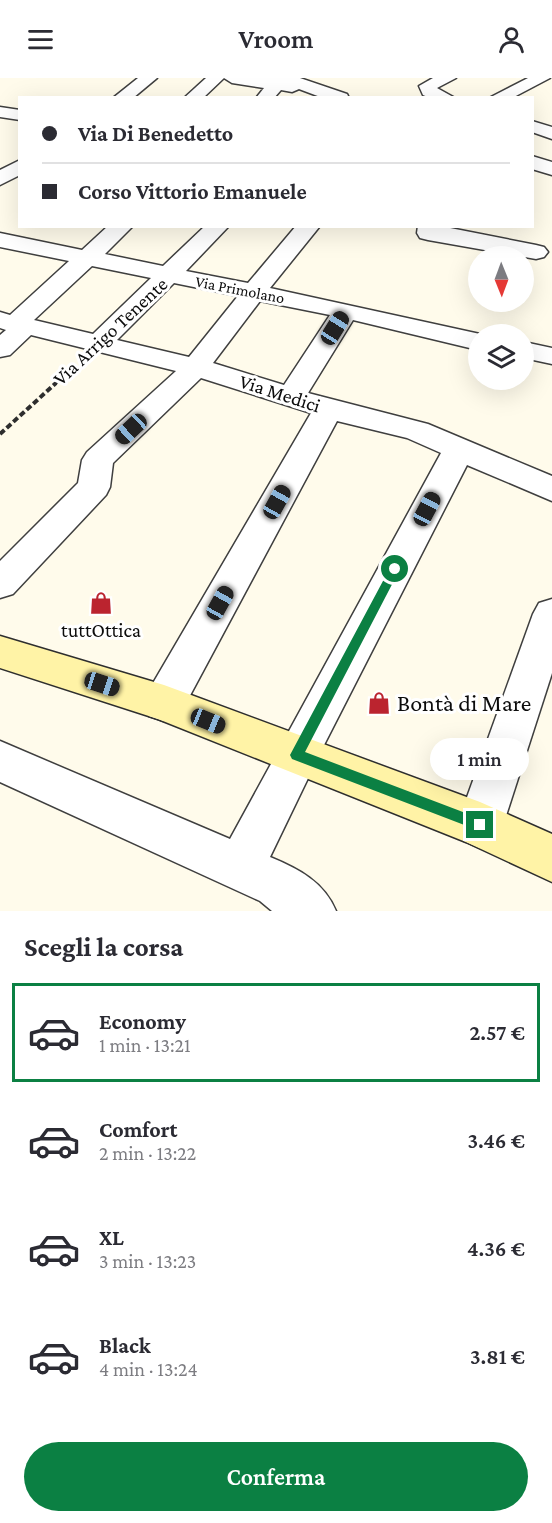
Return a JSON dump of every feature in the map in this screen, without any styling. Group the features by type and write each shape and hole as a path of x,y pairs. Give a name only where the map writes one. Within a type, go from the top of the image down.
{"main road":[{"path":"0,652 164,703 480,825 552,858"}],"street":[{"path":"124,96 149,78"},
{"path":"194,96 216,78"},
{"path":"232,78 282,81 336,96"},
{"path":"441,96 429,92 428,86 448,78"},
{"path":"503,96 542,78"},
{"path":"266,96 282,81"},
{"path":"519,89 541,97"},
{"path":"0,112 18,115"},
{"path":"534,127 552,133"},
{"path":"534,163 552,169"},
{"path":"0,179 18,167"},
{"path":"4,245 28,228"},
{"path":"0,349 13,324 120,228"},
{"name":"Via Arrigo Tenente","path":"99,344 216,228"},
{"path":"0,584 94,488 98,460 196,367 254,291 307,228"},
{"path":"429,228 428,233 536,252"},
{"name":"Via Primolano","path":"4,245 254,291 468,340"},
{"path":"292,396 346,311"},
{"name":"Via Medici","path":"13,324 196,367 328,409 417,431 552,489"},
{"path":"534,352 552,356"},
{"path":"164,703 328,409"},
{"path":"240,868 296,755 459,449"},
{"path":"480,825 552,614"},
{"path":"0,761 278,884 311,911"}],"path":[{"name":"Via Arrigo Tenente","path":"0,434 99,344"}],"place":[{"name":"tuttOttica","path":"101,603"},
{"name":"Bontà di Mare","path":"379,703"}],"route":[{"path":"395,569 296,755 480,825"}]}
